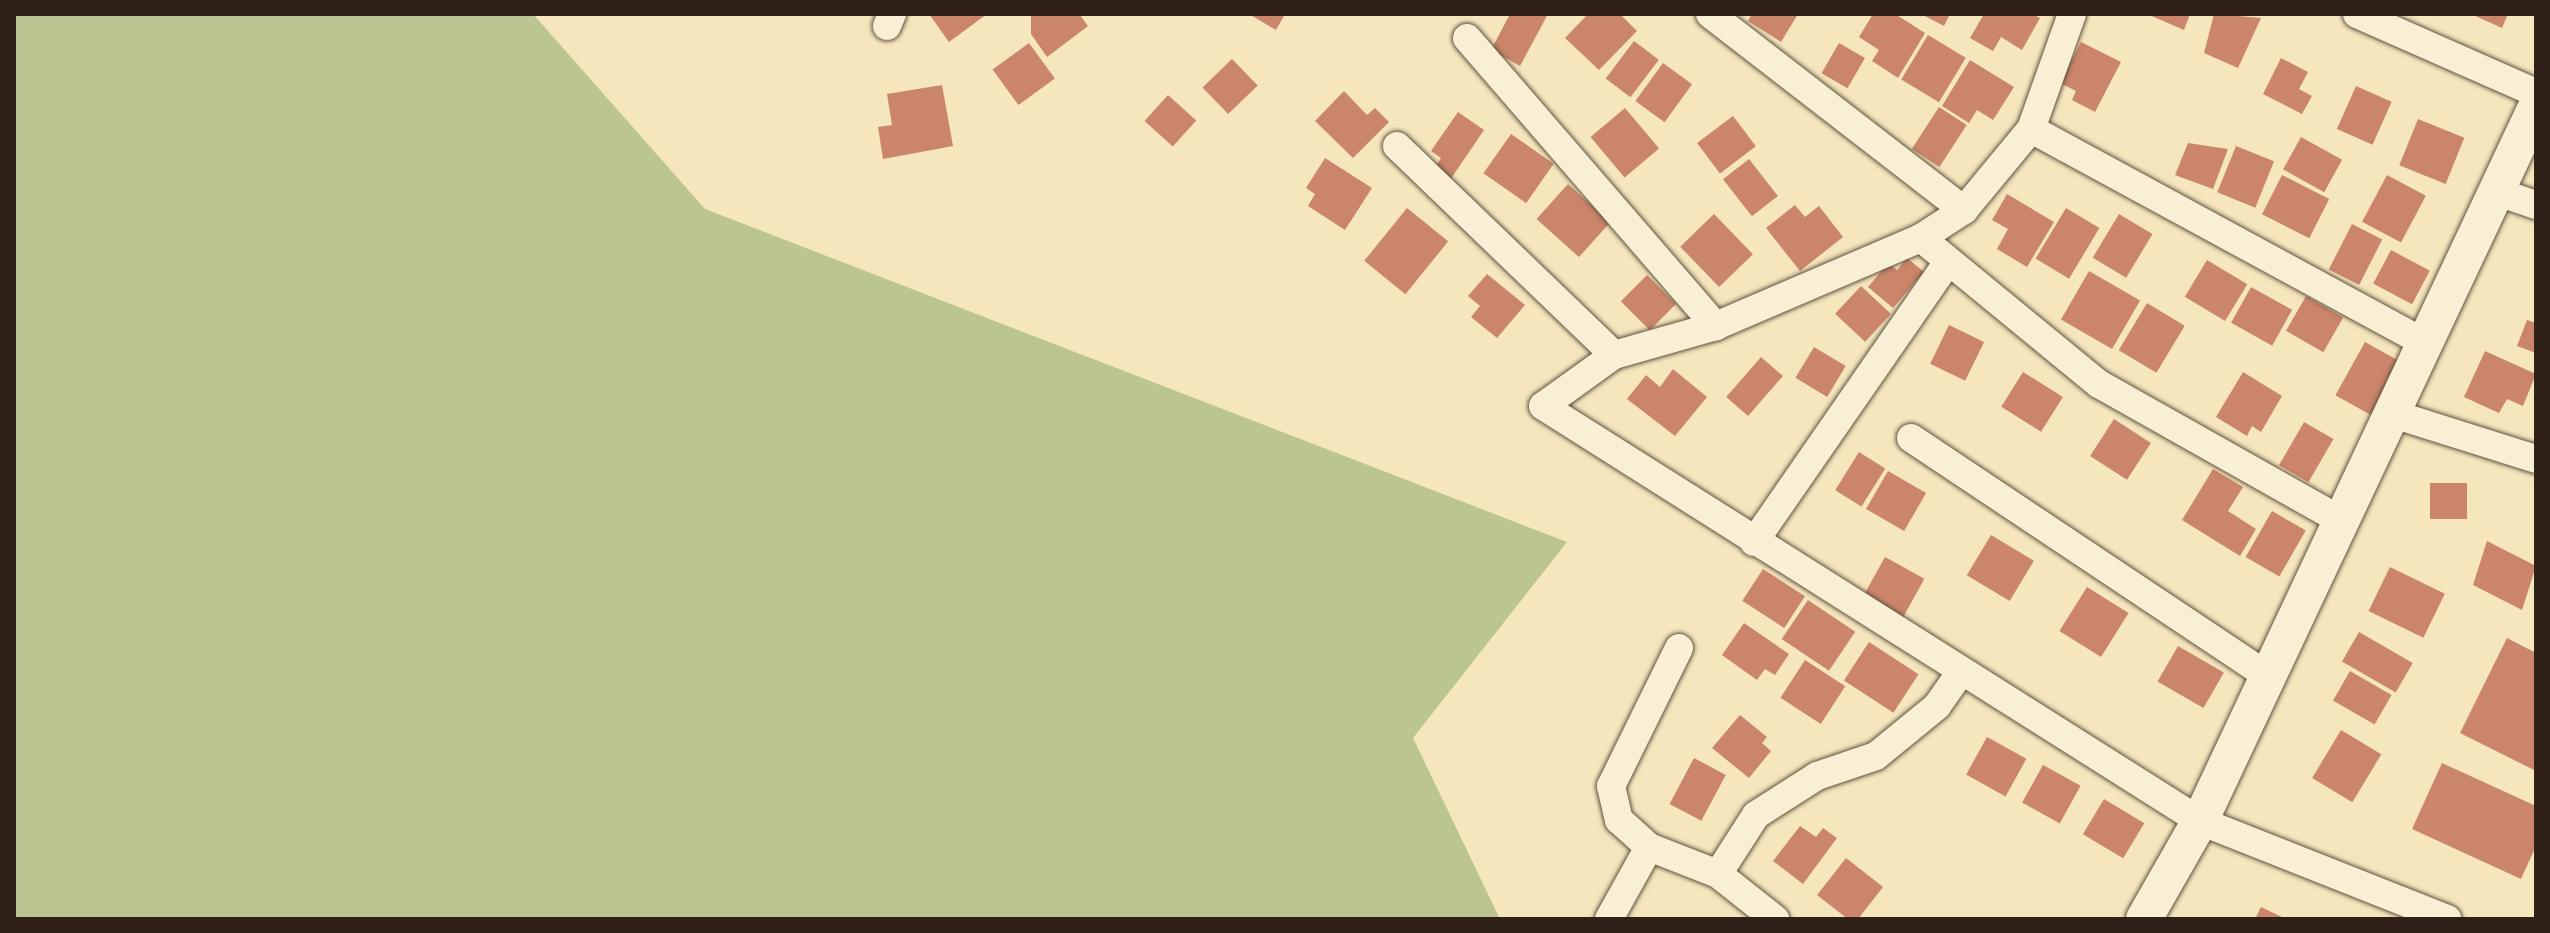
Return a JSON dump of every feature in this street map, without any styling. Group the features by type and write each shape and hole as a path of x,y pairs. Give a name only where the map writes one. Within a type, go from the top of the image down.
{"street":[{"path":"1710,14 1964,210"},
{"path":"2072,14 2031,129 1964,210 1921,238 1716,326 1614,355 1543,406 1959,674 2200,821 2447,919"},
{"path":"2357,14 2536,93"},
{"path":"1467,38 1716,326"},
{"path":"2144,919 2200,821 2536,107"},
{"path":"2031,129 2425,343"},
{"path":"1397,146 1614,355"},
{"path":"2495,191 2536,205"},
{"path":"1921,238 2099,384 2342,521"},
{"path":"1754,542 1948,262"},
{"path":"2390,413 2536,459"},
{"path":"1911,438 2269,677"},
{"path":"1679,648 1611,786 1619,820 1649,847 1718,874 1775,919"},
{"path":"1718,874 1756,815 1817,776 1876,756 1937,706 1959,674"},
{"path":"1609,919 1649,847"}],"green space":[{"path":"14,14 533,14 705,209 1567,542 1413,738 1500,919 14,919"}],"building":[{"path":"929,14 987,14 949,42"},
{"path":"1031,14 1079,14 1088,26 1047,57 1031,34"},
{"path":"1249,14 1285,14 1276,30"},
{"path":"1510,14 1548,14 1520,66 1491,50"},
{"path":"1588,14 1620,14 1637,31 1599,70 1565,38"},
{"path":"1752,14 1798,14 1781,42 1748,21"},
{"path":"1873,14 1895,14 1925,33 1898,78 1872,61 1879,50 1859,37"},
{"path":"1921,14 1950,14 1944,26"},
{"path":"1984,14 2032,14 2040,18 2022,50 2001,37 1993,51 1970,38"},
{"path":"2147,14 2190,14 2184,30"},
{"path":"2214,14 2261,18 2238,68 2204,53"},
{"path":"2471,14 2508,14 2502,28"},
{"path":"1928,35 1966,58 1939,102 1901,80"},
{"path":"1634,41 1659,60 1630,97 1606,79"},
{"path":"2081,42 2121,62 2095,112 2072,100 2076,91 2060,83"},
{"path":"1029,43 1055,79 1018,105 993,69"},
{"path":"1839,43 1865,58 1847,88 1822,73"},
{"path":"2281,58 2308,72 2299,89 2312,96 2302,114 2263,94"},
{"path":"1232,59 1258,86 1228,114 1203,87"},
{"path":"1970,60 2014,87 1993,120 1977,110 1969,123 1942,106"},
{"path":"1663,63 1692,84 1664,122 1635,101"},
{"path":"942,85 953,146 883,159 878,127 892,125 887,94"},
{"path":"2356,86 2392,102 2373,145 2337,129"},
{"path":"1344,91 1367,115 1375,108 1389,122 1353,158 1315,121"},
{"path":"1168,95 1196,120 1173,146 1145,121"},
{"path":"1939,107 1967,125 1939,167 1912,149"},
{"path":"1625,108 1659,149 1625,178 1591,137"},
{"path":"1458,112 1484,130 1450,180 1434,169 1441,158 1431,151"},
{"path":"1733,116 1756,146 1720,173 1697,143"},
{"path":"2418,119 2464,138 2446,184 2399,165"},
{"path":"1511,134 1554,164 1526,203 1483,173"},
{"path":"2301,137 2342,160 2324,192 2283,169"},
{"path":"2188,143 2228,149 2213,189 2175,175"},
{"path":"2236,146 2274,161 2255,208 2217,192"},
{"path":"1325,158 1372,188 1345,230 1308,206 1315,194 1306,188"},
{"path":"1749,159 1778,196 1752,216 1723,179"},
{"path":"2282,175 2329,199 2309,238 2262,214"},
{"path":"2387,175 2426,196 2401,242 2362,222"},
{"path":"1568,184 1610,222 1579,257 1537,219"},
{"path":"2007,194 2054,222 2027,267 1997,249 2008,229 1992,220"},
{"path":"1795,205 1805,217 1819,206 1843,237 1800,271 1766,228"},
{"path":"1407,208 1448,241 1405,294 1364,261"},
{"path":"2066,208 2099,228 2069,279 2036,259"},
{"path":"1714,214 1753,254 1719,287 1680,247"},
{"path":"2119,214 2152,234 2126,278 2093,258"},
{"path":"2352,224 2382,239 2359,285 2329,269"},
{"path":"2391,250 2430,271 2412,304 2373,284"},
{"path":"1907,258 1924,272 1893,308 1868,287 1888,263 1897,270"},
{"path":"2207,260 2247,284 2225,321 2185,297"},
{"path":"2089,271 2140,300 2112,349 2061,319"},
{"path":"1487,274 1525,305 1497,338 1471,317 1480,306 1468,296"},
{"path":"1647,275 1676,304 1650,330 1621,301"},
{"path":"1861,286 1891,314 1865,342 1835,314"},
{"path":"2251,287 2292,310 2272,346 2231,323"},
{"path":"2306,296 2343,318 2323,352 2286,331"},
{"path":"2147,303 2185,326 2156,373 2119,350"},
{"path":"2527,320 2536,323 2536,353 2517,346"},
{"path":"1949,325 1984,342 1965,381 1930,364"},
{"path":"2365,342 2401,362 2371,415 2335,395"},
{"path":"1814,347 1846,366 1827,397 1795,378"},
{"path":"2485,351 2536,374 2523,406 2507,399 2499,413 2464,397"},
{"path":"1761,357 1783,376 1748,416 1726,397"},
{"path":"1673,369 1707,397 1675,436 1627,399 1646,375 1660,387"},
{"path":"2023,372 2063,397 2041,432 2001,407"},
{"path":"2243,372 2282,396 2261,432 2252,426 2247,436 2216,417"},
{"path":"2114,419 2151,443 2127,480 2090,456"},
{"path":"2304,422 2333,439 2308,482 2279,465"},
{"path":"1859,452 1885,468 1861,507 1835,490"},
{"path":"2213,469 2243,487 2228,511 2256,529 2240,556 2182,520"},
{"path":"1888,471 1926,493 1904,531 1866,509"},
{"path":"2430,483 2467,483 2467,519 2430,519"},
{"path":"2272,511 2306,530 2279,576 2246,557"},
{"path":"1991,535 2034,561 2010,601 1967,575"},
{"path":"2487,541 2536,566 2522,610 2473,585"},
{"path":"1885,557 1924,579 1902,620 1862,598"},
{"path":"2390,567 2445,594 2423,638 2369,611"},
{"path":"1763,569 1805,596 1784,628 1742,601"},
{"path":"2087,587 2129,613 2101,657 2059,631"},
{"path":"1808,600 1855,632 1829,671 1782,639"},
{"path":"1744,623 1789,654 1775,675 1765,669 1757,680 1722,655"},
{"path":"2359,632 2413,663 2396,692 2342,661"},
{"path":"2507,638 2536,653 2536,771 2460,733"},
{"path":"1869,642 1918,674 1893,713 1844,681"},
{"path":"2178,646 2224,672 2203,708 2158,682"},
{"path":"1805,660 1845,686 1821,724 1780,698"},
{"path":"2350,671 2392,695 2375,724 2333,700"},
{"path":"1740,715 1767,737 1762,743 1771,751 1749,778 1712,748"},
{"path":"2341,730 2381,754 2352,802 2312,778"},
{"path":"1987,737 2026,759 2006,796 1966,775"},
{"path":"1694,758 1726,775 1701,821 1670,804"},
{"path":"2442,763 2536,806 2536,846 2521,879 2412,829"},
{"path":"2043,765 2081,786 2060,823 2022,803"},
{"path":"2104,799 2144,823 2123,858 2083,834"},
{"path":"1800,826 1816,837 1823,828 1837,838 1803,884 1773,861"},
{"path":"1846,858 1883,887 1858,919 1848,919 1817,895"},
{"path":"2261,907 2286,919 2255,919"}]}
